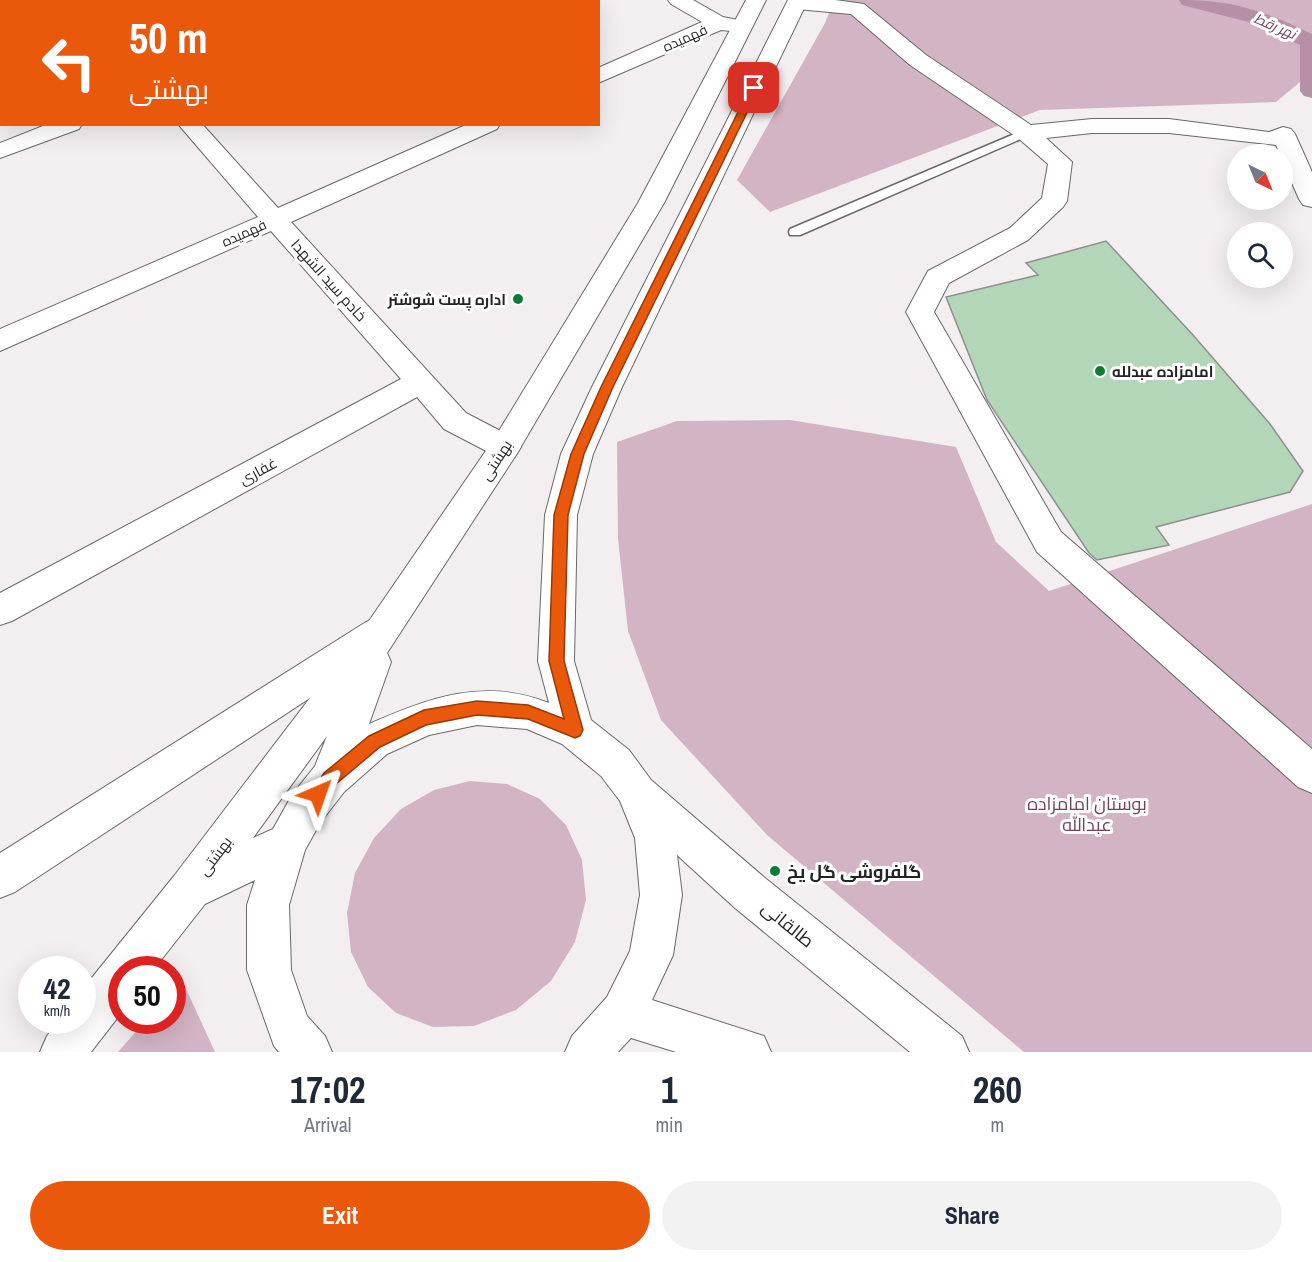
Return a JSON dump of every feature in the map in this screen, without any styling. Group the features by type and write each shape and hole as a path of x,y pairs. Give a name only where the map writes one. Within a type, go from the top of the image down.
{"street":[{"path":"678,0 738,16"},
{"path":"575,730 556,661 561,515 577,454 607,387 797,2 858,4 918,60 1026,134 1060,162 1054,201 1018,234 938,277 920,312 1049,542 1312,774"},
{"name":"فهمیده","path":"600,75 738,16"},
{"name":"بهشتی","path":"136,956 189,891 384,629 504,447 651,203 738,16"},
{"path":"0,151 65,126"},
{"name":"خادم سید الشهدا","path":"191,126 421,382"},
{"name":"فهمیده","path":"0,341 485,126"},
{"path":"1026,134 1092,126 1169,126 1272,138 1282,134 1312,199"},
{"path":"421,382 454,421 504,447"},
{"name":"غفاری","path":"0,610 421,382"},
{"path":"330,779 384,629"},
{"path":"0,877 384,629"},
{"path":"309,1052 290,1030 268,970 268,905 287,843 306,809 330,779 374,741 424,718 477,708 528,712 575,730 615,763 635,789 655,838 661,895 651,955 623,1013 588,1052"},
{"name":"طالقانی","path":"635,789 750,893 946,1052"},
{"path":"189,891 287,843"},
{"path":"63,1052 108,993"},
{"path":"623,1013 748,1052"}],"lane":[{"path":"795,232 1026,134"}],"green space":[{"path":"834,0 1312,0 1312,72 1276,102 1040,110 770,212 737,180 825,23"},
{"name":"بوستان امامزاده عبدالله","path":"790,420 956,447 996,542 1049,591 1312,504 1312,1052 1024,1052 767,835 661,720 628,631 618,539 617,442 677,421"},
{"path":"470,781 507,784 540,799 566,825 582,860 586,900 575,942 551,981 516,1010 474,1026 433,1027 396,1013 368,987 351,952 347,913 355,873 374,838 401,809 434,790"},
{"path":"186,989 215,1052 118,1052 134,1034 186,1034"}],"building":[{"name":"امامزاده عبدلله","path":"1106,241 1193,335 1270,424 1303,471 1290,492 1156,527 1169,545 1097,560 1089,553 987,400 946,297 1038,275 1026,263"}],"waterway":[{"name":"نهر رقط","path":"1190,0 1260,18 1311,42 1312,91"}],"place":[{"name":"اداره پست شوشتر","path":"518,299"},
{"name":"امامزاده عبدلله","path":"1100,371"},
{"name":"گلفروشی گل یخ","path":"775,871"}],"route":[{"path":"318,794 330,779 374,741 424,718 477,708 528,712 575,730 556,661 561,515 577,454 607,387 754,88"}]}
